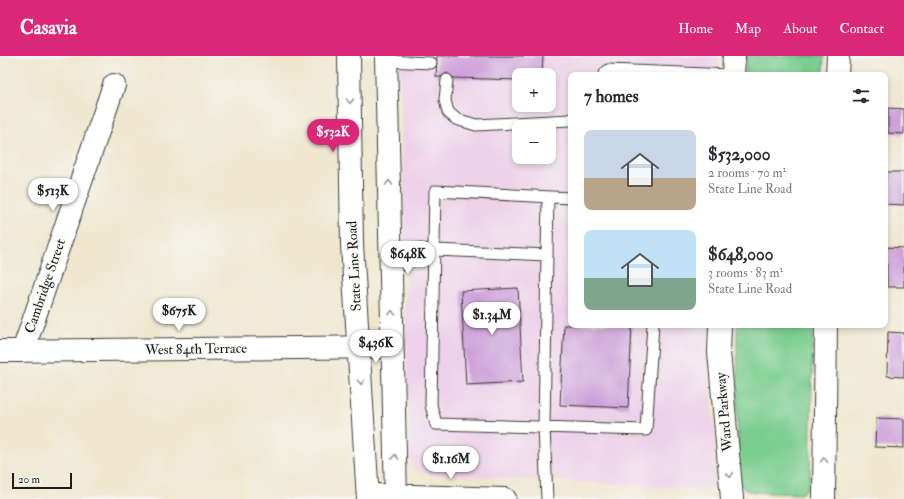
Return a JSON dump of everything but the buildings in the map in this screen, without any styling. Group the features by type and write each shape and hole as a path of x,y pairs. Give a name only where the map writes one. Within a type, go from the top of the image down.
{"main road":[{"name":"State Line Road","path":"349,56 352,245 368,497"},
{"path":"732,72 734,56"},
{"path":"838,56 838,72"},
{"path":"386,58 396,497"},
{"name":"Cambridge Street","path":"23,351 114,85"},
{"name":"Ward Parkway","path":"720,328 718,352 732,499"},
{"path":"824,499 826,328"},
{"name":"West 84th Terrace","path":"0,351 392,347"},
{"path":"368,497 505,499"}],"lane":[{"path":"386,58 431,62"},
{"path":"606,72 608,70 658,72"},
{"path":"447,80 445,100 448,112 456,119 476,124 568,120"},
{"path":"568,198 435,191 431,405 436,424 646,430 653,328"},
{"path":"547,499 544,426 548,197"},
{"path":"390,248 547,255"}],"shaded area":[{"path":"400,56 719,56 718,72 568,72 568,328 707,328 717,473 715,486 704,489 428,474 414,469 409,456"}],"green space":[{"path":"746,56 824,56 823,72 745,72"},
{"path":"737,328 813,328 810,482 806,490 800,494 764,493 751,491 744,489 738,477"}]}
